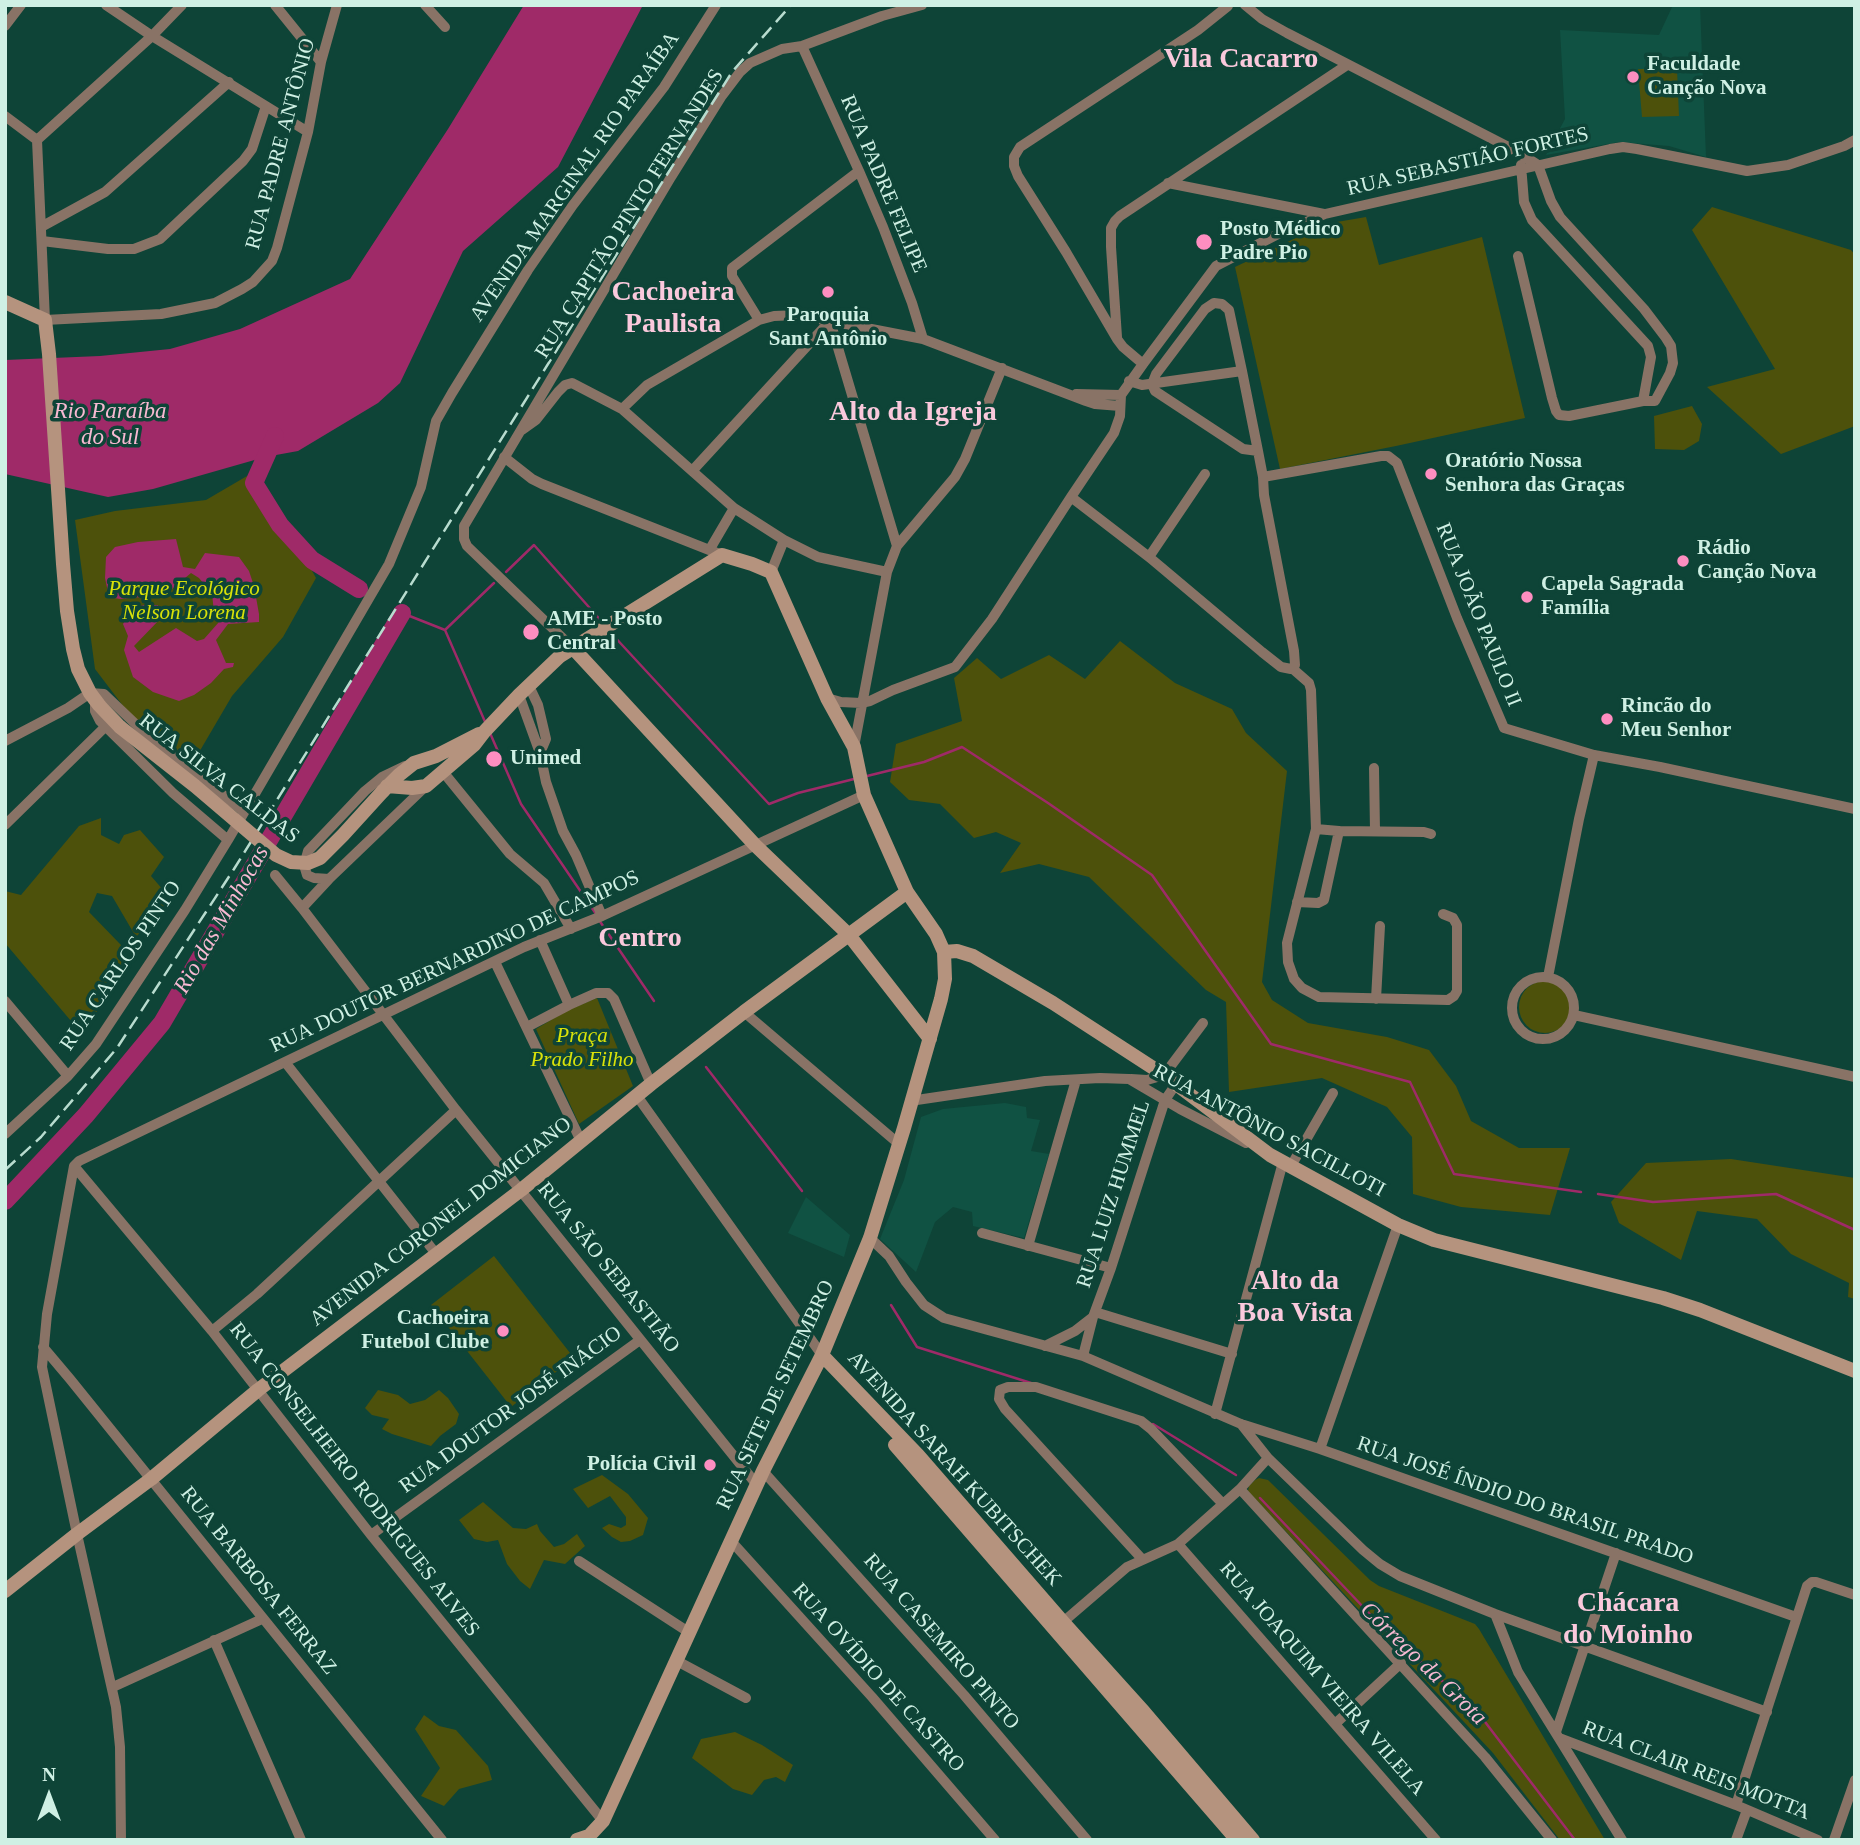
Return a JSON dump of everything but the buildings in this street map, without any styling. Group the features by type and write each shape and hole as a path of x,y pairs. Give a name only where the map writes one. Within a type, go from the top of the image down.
{"main road":[{"path":"5,302 45,320"},
{"name":"RUA SILVA CALDAS","path":"45,320 66,599 73,649 78,669 113,727 195,786 284,860 299,863 314,861 328,850 385,788"},
{"path":"385,788 412,788 434,780 474,745 524,690 555,661 716,552 752,564 771,572 827,698 854,747 864,795 907,892 936,934 944,952 964,952 1053,1003 1170,1079 1281,1161"},
{"path":"573,648 755,845 849,935 930,1039"},
{"path":"385,788 418,762 484,732"},
{"path":"418,762 434,780"},
{"name":"AVENIDA CORONEL DOMICIANO","path":"5,1591 151,1479 258,1390 521,1190 651,1084 907,892"},
{"name":"RUA SETE DE SETEMBRO","path":"586,1839 603,1821 763,1471 822,1355 870,1238 930,1039 943,988 944,952"},
{"name":"RUA ANTÔNIO SACILLOTI","path":"1281,1161 1398,1225 1434,1240 1688,1306 1735,1322 1855,1371"},
{"name":"AVENIDA SARAH KUBITSCHEK","path":"822,1355 1144,1712 1253,1840"},
{"name":"AVENIDA SARAH KUBITSCHEK","path":"914,1458 1237,1840"}],"street":[{"path":"5,26 21,5"},
{"path":"106,5 308,132"},
{"path":"37,140 152,36 182,5"},
{"path":"275,5 321,62"},
{"name":"RUA PADRE ANTÔNIO","path":"45,320 161,314 215,303 242,289 261,274 278,248 337,5"},
{"path":"425,5 446,27"},
{"name":"AVENIDA MARGINAL RIO PARAÍBA","path":"243,811 389,564 421,487 436,421 452,393 528,270 573,205 663,87 716,5"},
{"name":"RUA CAPITÃO PINTO FERNANDES","path":"573,648 467,546 464,526 671,177 740,72 750,63 782,50 802,46 882,16 922,5"},
{"path":"1245,5 1262,19 1518,152 1538,165 1560,217 1644,309 1671,346 1673,363 1670,373 1649,401 1569,416 1559,415 1518,256"},
{"path":"1143,364 1117,339 1017,176 1014,157 1020,147 1198,30 1227,6"},
{"name":"RUA PADRE FELIPE","path":"802,46 859,171 912,303 923,340"},
{"path":"1117,339 1111,228 1120,216 1347,65"},
{"path":"41,226 106,192 229,82"},
{"path":"42,241 108,249 134,249 160,239 243,161 252,149 266,106"},
{"path":"5,116 37,140"},
{"path":"37,140 45,320"},
{"name":"RUA SEBASTIÃO FORTES","path":"861,703 955,667 992,619 1114,433 1120,416 1121,400 1129,382 1216,267 1278,234 1325,214 1623,147 1747,171 1788,165 1855,140"},
{"path":"1518,152 1524,202 1532,220 1648,346 1651,357 1649,401"},
{"path":"759,320 733,276 733,268 859,171"},
{"path":"1168,183 1325,214"},
{"path":"1152,384 1156,374 1205,309 1214,303 1222,304 1229,310 1263,477 1264,495 1294,651 1293,668"},
{"path":"622,409 647,385 759,320 774,316 799,315 923,340 1095,404 1121,400"},
{"path":"693,470 830,321"},
{"path":"830,321 897,546"},
{"path":"854,747 887,572 897,546 955,477 1002,368"},
{"path":"1129,382 1142,385 1242,371"},
{"path":"520,431 536,421 558,392 565,385 572,383 622,409 734,508 784,540 818,556 887,572"},
{"path":"1152,384 1156,391 1243,449 1258,451"},
{"name":"RUA JOÃO PAULO II","path":"1263,477 1381,456 1388,456 1397,463 1457,618 1504,728 1594,755 1660,766 1855,809"},
{"path":"505,457 531,479 542,484 716,552 734,508"},
{"path":"1149,557 1205,474"},
{"path":"1071,497 1149,557 1281,667 1293,668 1309,683 1316,829 1287,943 1288,962 1294,979 1302,988 1319,997 1448,1000 1457,991 1457,925 1453,918 1443,914"},
{"path":"771,572 784,540"},
{"path":"524,690 545,782 563,831 602,916"},
{"path":"5,741 68,708 104,694 145,734 243,811"},
{"path":"827,698 861,703"},
{"path":"5,825 113,727 173,793 228,840"},
{"path":"1548,977 1594,755"},
{"path":"329,879 307,875 304,865 308,851 365,791 382,777 418,762"},
{"path":"1374,768 1375,831"},
{"path":"302,908 434,780 544,883 571,929"},
{"name":"RUA DOUTOR BERNARDINO DE CAMPOS","path":"73,1170 79,1161 495,961 602,916 864,795"},
{"name":"RUA CARLOS PINTO","path":"5,1135 68,1076 96,1044 228,840 243,811"},
{"path":"329,827 341,840 362,847"},
{"path":"1316,829 1431,834"},
{"path":"1297,902 1318,903 1324,900 1339,831"},
{"name":"RUA SÃO SEBASTIÃO","path":"275,875 456,1110 757,1485"},
{"path":"1376,999 1380,926"},
{"path":"540,940 569,1005"},
{"path":"495,961 580,1141"},
{"path":"1548,977 1564,984 1570,991 1575,1007 1574,1015 1564,1032 1547,1040 1537,1039 1520,1030 1512,1013 1512,1003 1515,993 1529,980 1548,977"},
{"path":"527,1027 596,993 612,996 651,1084"},
{"path":"5,1001 68,1076"},
{"path":"744,1012 899,1144"},
{"path":"1574,1015 1855,1077"},
{"name":"RUA LUIZ HUMMEL","path":"1083,1356 1170,1079 1203,1023"},
{"path":"285,1062 437,1255"},
{"name":"RUA ANTÔNIO SACILLOTI","path":"910,1101 1015,1085 1100,1078 1129,1079 1281,1161"},
{"path":"1129,1079 1170,1079"},
{"path":"1028,1246 1076,1080"},
{"path":"1215,1413 1281,1161 1333,1093"},
{"path":"637,1096 822,1355"},
{"path":"212,1331 257,1294 456,1110"},
{"path":"73,1170 47,1314 42,1367 76,1534 113,1687 119,1728 121,1840"},
{"name":"RUA CONSELHEIRO RODRIGUES ALVES","path":"73,1170 212,1331 371,1535 603,1821"},
{"path":"1320,1449 1398,1225"},
{"path":"982,1233 1111,1268"},
{"name":"RUA JOSÉ ÍNDIO DO BRASIL PRADO","path":"870,1238 889,1256 916,1296 944,1318 1083,1356 1241,1424 1320,1449 1796,1617"},
{"path":"1094,1315 1232,1354"},
{"name":"RUA LUIZ HUMMEL","path":"1045,1346 1075,1331 1094,1315"},
{"name":"RUA DOUTOR JOSÉ INÁCIO","path":"371,1535 640,1340"},
{"name":"RUA BARBOSA FERRAZ","path":"43,1348 442,1840"},
{"path":"1142,1559 1005,1409 999,1399 999,1393 1003,1389 1036,1387 1141,1421 1222,1503"},
{"path":"1241,1424 1268,1458 1363,1550 1400,1576 1495,1614 1766,1712"},
{"path":"1063,1622 1127,1567 1178,1544 1240,1489 1268,1458"},
{"name":"RUA CASEMIRO PINTO","path":"763,1471 964,1695 1087,1840"},
{"path":"1240,1489 1486,1757 1552,1840"},
{"name":"RUA OVÍDIO DE CASTRO","path":"732,1542 872,1697 995,1840"},
{"name":"RUA JOAQUIM VIEIRA VILELA","path":"1178,1544 1436,1840"},
{"path":"1558,1735 1584,1646 1616,1553"},
{"path":"579,1561 690,1633"},
{"path":"1736,1840 1741,1808 1766,1712 1807,1586 1812,1582 1855,1595"},
{"path":"1495,1614 1518,1671 1622,1840"},
{"path":"113,1687 262,1619"},
{"path":"214,1640 301,1840"},
{"path":"677,1661 746,1698"},
{"path":"1335,1724 1401,1662"},
{"name":"RUA CLAIR REIS MOTTA","path":"1558,1735 1818,1840"},
{"path":"1834,1840 1855,1780"}],"shaded area":[{"name":"Faculdade Canção Nova","path":"1673,5 1700,5 1706,157 1669,146 1619,142 1546,155 1565,119 1560,30 1659,35"},
{"path":"1005,1103 1026,1107 1027,1118 1040,1120 1031,1151 1049,1154 1024,1238 973,1226 972,1212 953,1207 935,1222 916,1272 880,1239 904,1180 921,1117 943,1109"},
{"path":"806,1197 850,1235 844,1257 788,1233"}],"green space":[{"path":"1638,69 1677,69 1679,116 1642,117"},
{"path":"1712,207 1851,250 1855,255 1855,426 1781,454 1707,387 1775,369 1692,230"},
{"path":"1366,217 1379,265 1482,237 1525,418 1280,469 1235,267 1325,224"},
{"path":"1692,406 1702,424 1699,441 1684,450 1655,449 1654,416"},
{"name":"Parque Ecológico Nelson Lorena","path":"247,476 270,509 290,530 316,578 283,637 232,696 191,766 173,746 148,731 130,715 95,669 75,520 115,511 206,500"},
{"path":"1120,641 1175,683 1232,709 1246,733 1287,771 1262,982 1272,1000 1308,1023 1387,1037 1429,1050 1456,1086 1471,1121 1519,1148 1570,1148 1550,1215 1461,1207 1413,1194 1412,1137 1387,1107 1322,1078 1229,1092 1226,1002 1206,990 1089,877 1039,864 1000,873 1021,843 996,832 974,838 940,804 909,800 890,782 896,744 962,721 954,678 977,658 1001,679 1049,655 1085,679"},
{"path":"101,818 101,835 119,844 124,835 140,830 164,857 151,876 171,899 136,937 112,896 97,893 89,912 121,945 126,971 89,1021 71,1021 5,943 5,891 21,895 79,826"},
{"path":"1545,981 1564,988 1571,1007 1564,1026 1545,1033 1526,1026 1519,1007 1526,988"},
{"name":"Praça Prado Filho","path":"597,998 633,1086 579,1124 536,1029 566,1011"},
{"path":"1731,1159 1855,1178 1855,1299 1848,1297 1849,1283 1791,1254 1757,1219 1697,1211 1681,1260 1619,1223 1611,1202 1646,1163"},
{"name":"Cachoeira Futebol Clube","path":"494,1256 574,1358 511,1407 431,1305"},
{"path":"378,1390 398,1395 410,1404 425,1400 439,1390 459,1414 456,1424 431,1446 392,1434 382,1429 389,1419 372,1415 365,1408"},
{"path":"602,1475 628,1494 648,1518 643,1535 621,1542 612,1537 602,1528 609,1524 621,1528 626,1525 626,1517 610,1496 588,1508 573,1489"},
{"path":"1259,1478 1268,1480 1370,1580 1475,1624 1605,1840 1560,1840 1493,1753 1248,1491 1249,1486"},
{"path":"483,1502 513,1528 526,1529 537,1524 554,1547 564,1544 577,1534 585,1546 565,1564 544,1560 530,1589 507,1564 498,1540 487,1542 474,1539 459,1520"},
{"path":"424,1715 439,1726 456,1730 488,1766 492,1780 459,1789 444,1806 421,1796 440,1768 415,1729"},
{"path":"735,1732 793,1765 785,1782 776,1777 764,1780 752,1795 733,1789 692,1758 701,1739"}],"water":[{"name":"Rio Paraíba do Sul","path":"524,5 643,5 558,167 463,251 400,383 378,403 298,451 265,457 153,489 108,497 5,474 5,360 100,356 170,349 240,329 350,279 448,129"},
{"path":"176,539 183,567 195,569 205,553 239,557 249,571 259,614 259,622 228,624 216,640 226,663 234,663 233,667 224,669 211,683 194,695 179,701 153,692 133,677 124,650 128,636 123,624 130,612 143,605 158,605 161,618 134,646 139,652 176,628 197,641 204,639 219,622 214,612 212,594 199,578 191,573 172,589 155,590 142,597 120,599 109,597 105,578 106,557 115,547"}],"waterway":[{"path":"275,436 254,483 280,525 312,560 359,589"},
{"path":"506,572 534,545 603,623"},
{"path":"446,629 494,583"},
{"path":"402,613 445,630 486,724"},
{"name":"Rio das Minhocas","path":"5,1201 86,1115 162,1023 402,613"},
{"path":"611,633 769,804 798,793 854,779"},
{"path":"490,733 521,804 596,914"},
{"path":"867,776 924,762 962,747 1152,875 1271,1044 1410,1082 1454,1174 1581,1192"},
{"path":"599,920 654,1001"},
{"path":"706,1067 802,1191"},
{"path":"1598,1194 1653,1202 1776,1194 1855,1230"},
{"path":"891,1305 917,1347 1031,1383"},
{"path":"1153,1424 1236,1475"},
{"name":"Córrego da Grota","path":"1260,1498 1383,1628 1479,1714 1575,1840"}],"railway":[{"path":"5,1170 41,1137 117,1048 234,869 732,72 791,5"}],"place":[{"name":"Faculdade Canção Nova","path":"1633,77"},
{"name":"Posto Médico Padre Pio","path":"1204,242"},
{"name":"Paroquia Sant Antônio","path":"828,292"},
{"name":"Oratório Nossa Senhora das Graças","path":"1431,474"},
{"name":"Rádio Canção Nova","path":"1683,561"},
{"name":"Capela Sagrada Família","path":"1527,597"},
{"name":"AME - Posto Central","path":"531,632"},
{"name":"Rincão do Meu Senhor","path":"1607,719"},
{"name":"Unimed","path":"494,759"},
{"name":"Cachoeira Futebol Clube","path":"503,1331"},
{"name":"Polícia Civil","path":"710,1465"}],"district":[{"name":"Vila Cacarro","path":"1241,60"},
{"name":"Cachoeira Paulista","path":"673,309"},
{"name":"Alto da Igreja","path":"913,413"},
{"name":"Centro","path":"640,939"},
{"name":"Alto da Boa Vista","path":"1295,1298"},
{"name":"Chácara do Moinho","path":"1628,1620"}]}
